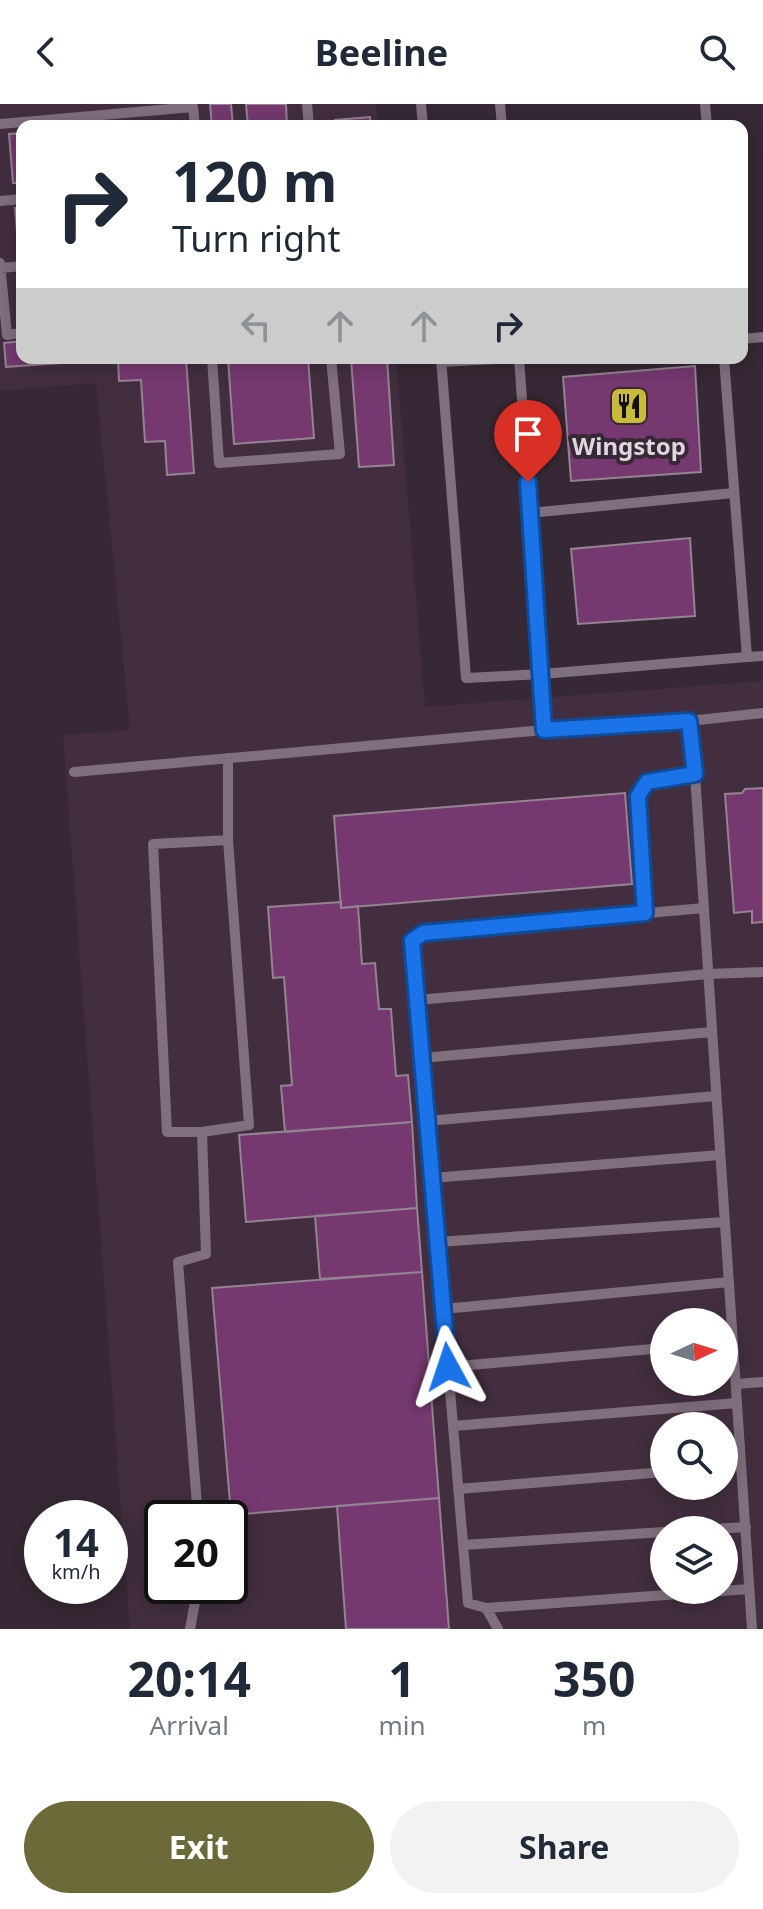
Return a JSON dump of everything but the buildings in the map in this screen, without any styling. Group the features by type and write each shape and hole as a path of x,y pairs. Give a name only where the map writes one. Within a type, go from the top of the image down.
{"lane":[{"path":"45,120 193,107 194,120"},
{"path":"0,265 7,335 16,334"},
{"path":"212,364 219,463 340,454 332,364"},
{"path":"441,364 466,678 763,656"},
{"path":"518,364 544,730"},
{"path":"724,364 747,657"},
{"path":"530,513 734,493"},
{"path":"74,772 763,713"},
{"path":"689,721 695,774 729,1308"},
{"path":"228,758 228,840 249,1125 202,1132 167,1132 153,844 228,840"},
{"path":"645,913 638,796 647,782 695,774"},
{"path":"704,908 423,933 412,941 468,1603 486,1608 749,1589"},
{"path":"417,1000 708,974 763,972"},
{"path":"422,1058 712,1032"},
{"path":"427,1121 716,1096"},
{"path":"197,1500 178,1262 206,1254 202,1132"},
{"path":"432,1178 720,1155"},
{"path":"438,1242 725,1222"},
{"path":"443,1309 729,1282"},
{"path":"448,1367 650,1349"},
{"path":"738,1384 763,1382"},
{"path":"737,1396 749,1589 756,1625"},
{"path":"453,1426 737,1403"},
{"path":"458,1489 650,1473"},
{"path":"738,1527 746,1527"},
{"path":"463,1545 650,1533"},
{"path":"190,1629 195,1604"},
{"path":"486,1608 498,1629"}],"shaded area":[{"path":"0,104 376,104 377,120 16,120 16,364 396,364 425,707 763,681 763,1629 130,1629 128,1500 120,1500 63,735 130,730 96,383 0,391"}],"place":[{"name":"Wingstop","path":"629,406"}],"route":[{"path":"448,1367 412,941 423,933 645,913 638,796 647,782 695,774 689,721 544,730 528,482"}]}
